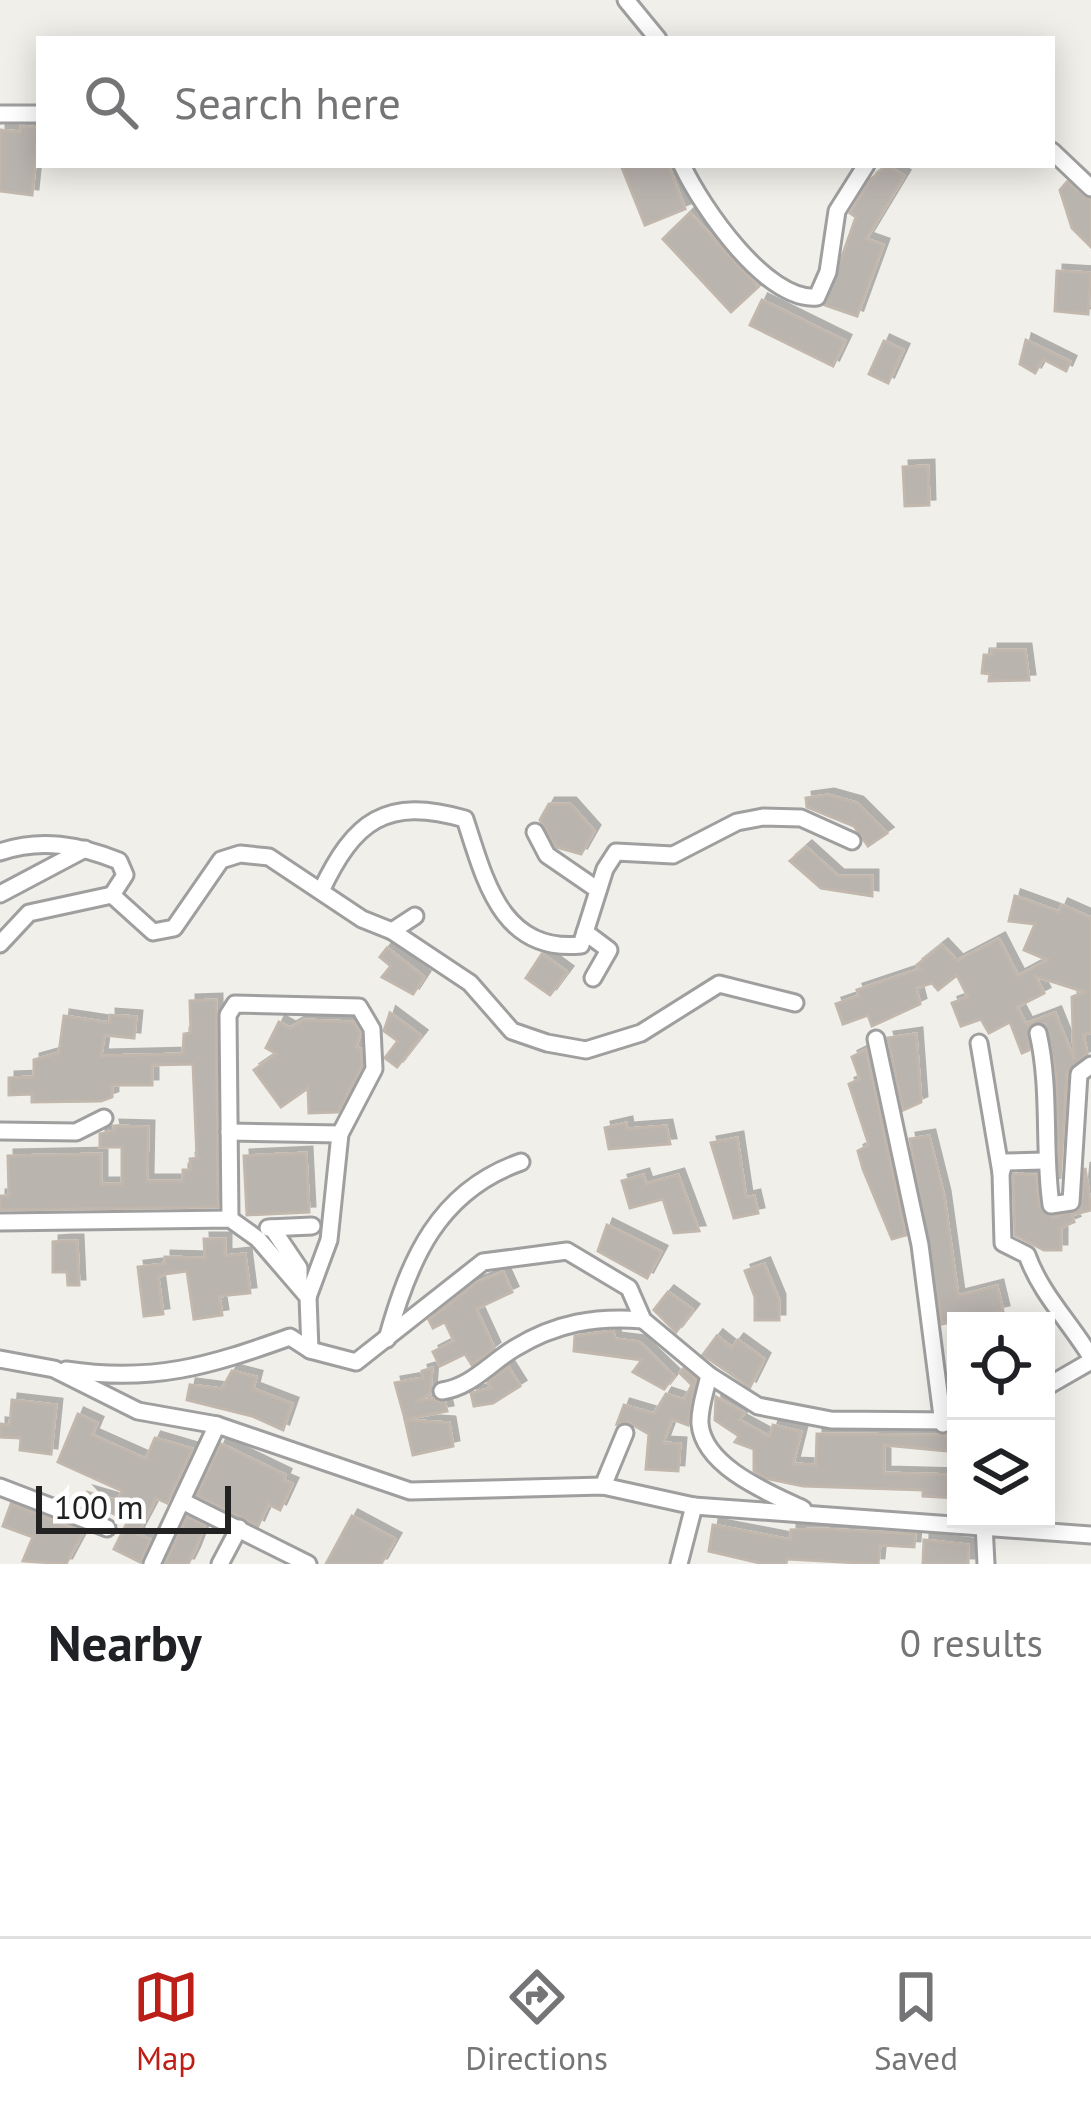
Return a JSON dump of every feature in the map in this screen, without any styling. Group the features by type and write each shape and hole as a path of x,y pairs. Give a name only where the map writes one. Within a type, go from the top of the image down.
{"street":[{"path":"628,4 642,36"},
{"path":"628,4 655,36"},
{"path":"0,114 36,114"},
{"path":"1055,154 1091,188"},
{"path":"684,168 737,245 773,285 799,299 818,297 828,272 837,212 864,168"},
{"path":"321,891 343,844 373,820 429,808 465,819 493,902 519,928 554,948 581,945 616,852 673,855 737,822 801,818 853,841"},
{"path":"536,832 547,855 598,890"},
{"path":"0,853 46,844 85,849 118,861 125,875 112,895 29,913 0,944"},
{"path":"0,895 85,849"},
{"path":"112,895 153,932 174,928 220,860 240,854 269,857 470,983 512,1031 586,1050 641,1033 719,983 795,1003"},
{"path":"392,931 415,916"},
{"path":"585,932 609,950 593,978"},
{"path":"230,1219 228,1016 235,1004 359,1007 372,1028 374,1069 340,1134 329,1240 304,1292"},
{"path":"1038,1033 1047,1073 1044,1161 1052,1205 1071,1202 1079,1139 1079,1074 1091,1065"},
{"path":"876,1040 920,1245 950,1420"},
{"path":"979,1043 1001,1173 1003,1243 1027,1255 1040,1291 1064,1312 1091,1359 1055,1382"},
{"path":"0,1131 76,1132 104,1118"},
{"path":"229,1132 340,1134"},
{"path":"1001,1173 1005,1162 1015,1158 1044,1161"},
{"path":"386,1342 412,1256 486,1174 521,1162"},
{"path":"0,1222 230,1219 258,1239 304,1292"},
{"path":"310,1350 299,1268 266,1228 312,1226"},
{"path":"0,1359 108,1376 201,1369 290,1337 310,1350 356,1362 483,1262 567,1251 629,1288 643,1320 709,1375 758,1406 831,1420 947,1422"},
{"path":"442,1391 459,1389 517,1347 562,1325 602,1317 643,1320"},
{"path":"54,1369 138,1411 217,1425 410,1491 603,1486 694,1505 947,1522"},
{"path":"709,1375 700,1428 711,1450 754,1486 811,1513"},
{"path":"152,1564 217,1425"},
{"path":"603,1486 625,1433"},
{"path":"0,1487 107,1528"},
{"path":"182,1501 308,1564"},
{"path":"679,1564 694,1505"},
{"path":"220,1564 239,1528"},
{"path":"984,1528 986,1564"},
{"path":"1023,1528 1091,1535"}],"building":[{"path":"21,126 36,128 32,195 0,191 0,130 20,132"},
{"path":"622,168 669,168 685,209 645,225"},
{"path":"885,168 904,176 866,239 883,245 857,316 825,305 856,217 850,213 871,179"},
{"path":"1067,182 1091,200 1091,247 1072,228 1060,190"},
{"path":"690,213 758,287 731,312 663,239"},
{"path":"1057,271 1091,273 1088,314 1055,311"},
{"path":"762,300 845,341 833,366 750,325"},
{"path":"1026,340 1070,362 1066,371 1043,359 1035,373 1020,364"},
{"path":"884,341 903,350 888,383 869,374"},
{"path":"928,466 929,505 905,506 903,467"},
{"path":"992,650 1025,650 1029,680 989,681 990,674 982,673 984,655 992,655"},
{"path":"828,795 857,803 887,833 868,846 854,826 807,807 806,798"},
{"path":"549,804 570,804 594,831 581,854 556,847 540,820"},
{"path":"806,847 838,876 872,876 872,896 821,888 790,861"},
{"path":"1015,896 1059,912 1062,905 1091,918 1091,1033 1083,1034 1087,1054 1067,1072 1060,1179 1056,1074 1046,1024 1029,1025 1029,1050 1022,1053 1010,1022 989,1033 981,1019 961,1026 952,1003 968,997 957,975 938,990 932,983 916,988 920,1004 872,1026 868,1015 843,1024 836,1004 859,996 857,990 920,969 917,965 942,945 957,961 999,939 1018,976 1048,960 1024,950 1035,924 1009,921","holes":["1035,976 1085,992 1072,997 1074,1060 1055,1013 1026,1024 1017,1007 1044,993"]},
{"path":"387,948 424,977 413,994 382,977 391,966 380,957"},
{"path":"542,954 567,972 550,995 526,978"},
{"path":"216,1000 218,1207 0,1210 0,1196 9,1196 8,1156 101,1154 101,1184 122,1184 122,1147 100,1147 100,1134 115,1131 114,1126 148,1127 147,1181 183,1181 183,1170 191,1170 190,1159 197,1158 193,1064 152,1065 152,1085 112,1085 112,1097 101,1101 32,1102 32,1094 9,1095 9,1078 34,1077 34,1060 59,1053 64,1016 110,1023 110,1015 136,1017 134,1038 104,1035 101,1056 183,1054 184,1034 191,1033 190,1001"},
{"path":"390,1013 421,1036 397,1067 385,1058 398,1041 384,1031"},
{"path":"304,1020 353,1022 360,1033 356,1047 361,1049 362,1066 338,1112 309,1113 308,1088 281,1107 254,1070 277,1054 266,1048 279,1022 290,1028"},
{"path":"916,1034 921,1102 903,1110 888,1038"},
{"path":"866,1050 906,1235 892,1239 858,1151 869,1145 849,1084 860,1079 852,1057"},
{"path":"626,1123 627,1129 666,1126 670,1144 609,1149 605,1128"},
{"path":"929,1136 944,1196 958,1296 997,1286 1003,1311 947,1312 947,1323 942,1324 910,1139"},
{"path":"737,1138 746,1198 754,1196 758,1213 734,1218 711,1143"},
{"path":"306,1153 309,1212 247,1215 244,1156"},
{"path":"1085,1168 1091,1210 1071,1215 1074,1222 1061,1227 1061,1250 1044,1250 1015,1235 1013,1174 1036,1175 1039,1207 1053,1217 1081,1209"},
{"path":"643,1175 646,1184 678,1175 699,1231 674,1233 663,1199 630,1208 622,1181"},
{"path":"607,1225 661,1252 647,1278 598,1251"},
{"path":"204,1239 225,1239 225,1256 245,1254 250,1293 219,1296 222,1315 194,1319 187,1271 165,1274 158,1277 163,1314 144,1316 138,1267 165,1264 165,1257 205,1258"},
{"path":"77,1241 79,1285 68,1285 67,1272 53,1272 53,1242"},
{"path":"764,1264 779,1300 779,1320 755,1320 755,1297 745,1271"},
{"path":"503,1272 512,1292 476,1309 494,1348 472,1365 465,1354 440,1366 433,1352 454,1341 445,1322 433,1328 429,1320 476,1283"},
{"path":"668,1292 693,1310 676,1332 654,1310"},
{"path":"613,1331 615,1339 639,1342 674,1376 664,1389 633,1372 642,1360 574,1351 575,1336"},
{"path":"717,1336 732,1348 738,1340 764,1359 750,1387 703,1355"},
{"path":"508,1367 520,1386 493,1403 474,1406 471,1393 492,1388 488,1382"},
{"path":"432,1368 430,1394 415,1402 433,1399 445,1403 447,1411 405,1419 395,1383 423,1378 422,1371"},
{"path":"683,1369 696,1379 688,1425 672,1419 663,1443 680,1444 678,1471 646,1469 649,1434 628,1422 617,1424 624,1405 654,1414 666,1394 684,1400 692,1385 680,1373"},
{"path":"232,1371 256,1377 253,1389 292,1404 283,1430 252,1416 187,1400 190,1385 222,1389"},
{"path":"716,1397 744,1413 739,1420 770,1437 773,1425 801,1432 793,1464 816,1465 817,1434 947,1435 947,1451 884,1445 884,1473 947,1475 947,1497 923,1496 923,1490 803,1486 765,1478 754,1471 754,1449 735,1442 739,1436 715,1420"},
{"path":"12,1400 56,1405 51,1454 20,1450 21,1438 0,1437 0,1424 10,1425"},
{"path":"78,1414 97,1423 92,1435 146,1459 155,1438 192,1449 167,1503 156,1498 137,1534 150,1540 140,1562 114,1549 128,1521 106,1510 90,1493 118,1501 122,1491 58,1462"},
{"path":"405,1420 449,1423 453,1446 413,1455"},
{"path":"221,1444 285,1475 283,1480 292,1484 280,1510 268,1504 258,1526 197,1495"},
{"path":"11,1504 83,1532 66,1564 23,1561 33,1537 3,1526"},
{"path":"352,1516 395,1539 381,1564 326,1564"},
{"path":"187,1517 204,1526 194,1552 188,1564 165,1564"},
{"path":"713,1525 791,1540 791,1530 915,1534 914,1547 880,1545 878,1564 787,1559 786,1564 764,1564 709,1551"},
{"path":"924,1540 968,1545 968,1564 923,1564"}]}
